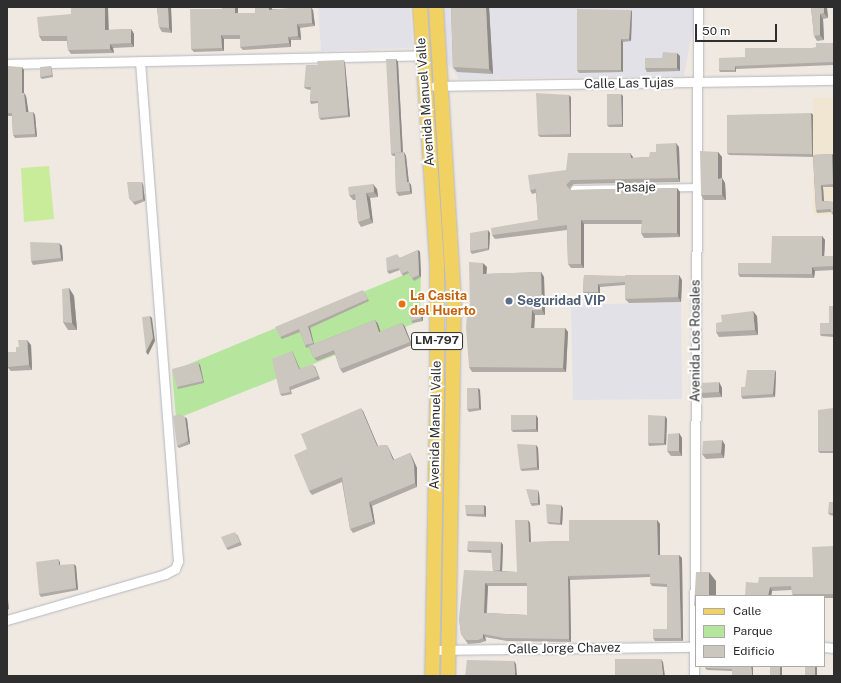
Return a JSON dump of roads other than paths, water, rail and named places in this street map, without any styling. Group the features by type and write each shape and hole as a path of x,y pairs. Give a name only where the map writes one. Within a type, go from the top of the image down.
{"main road":[{"name":"Avenida Manuel Valle","path":"420,7 437,264 432,676"},
{"name":"Avenida Manuel Valle","path":"436,7 454,302 448,676"}],"street":[{"name":"Avenida Los Rosales","path":"695,595 698,7"},
{"path":"7,64 423,55"},
{"path":"7,620 165,574 175,569 178,561 140,61"},
{"name":"Calle Las Tujas","path":"425,86 834,80"},
{"name":"Pasaje","path":"574,189 698,187"},
{"name":"Avenida Los Rosales","path":"694,676 695,647"},
{"name":"Calle Jorge Chavez","path":"433,650 695,647"}],"place":[{"name":"Seguridad VIP","path":"509,301"},
{"name":"La Casita del Huerto","path":"402,304"}]}
